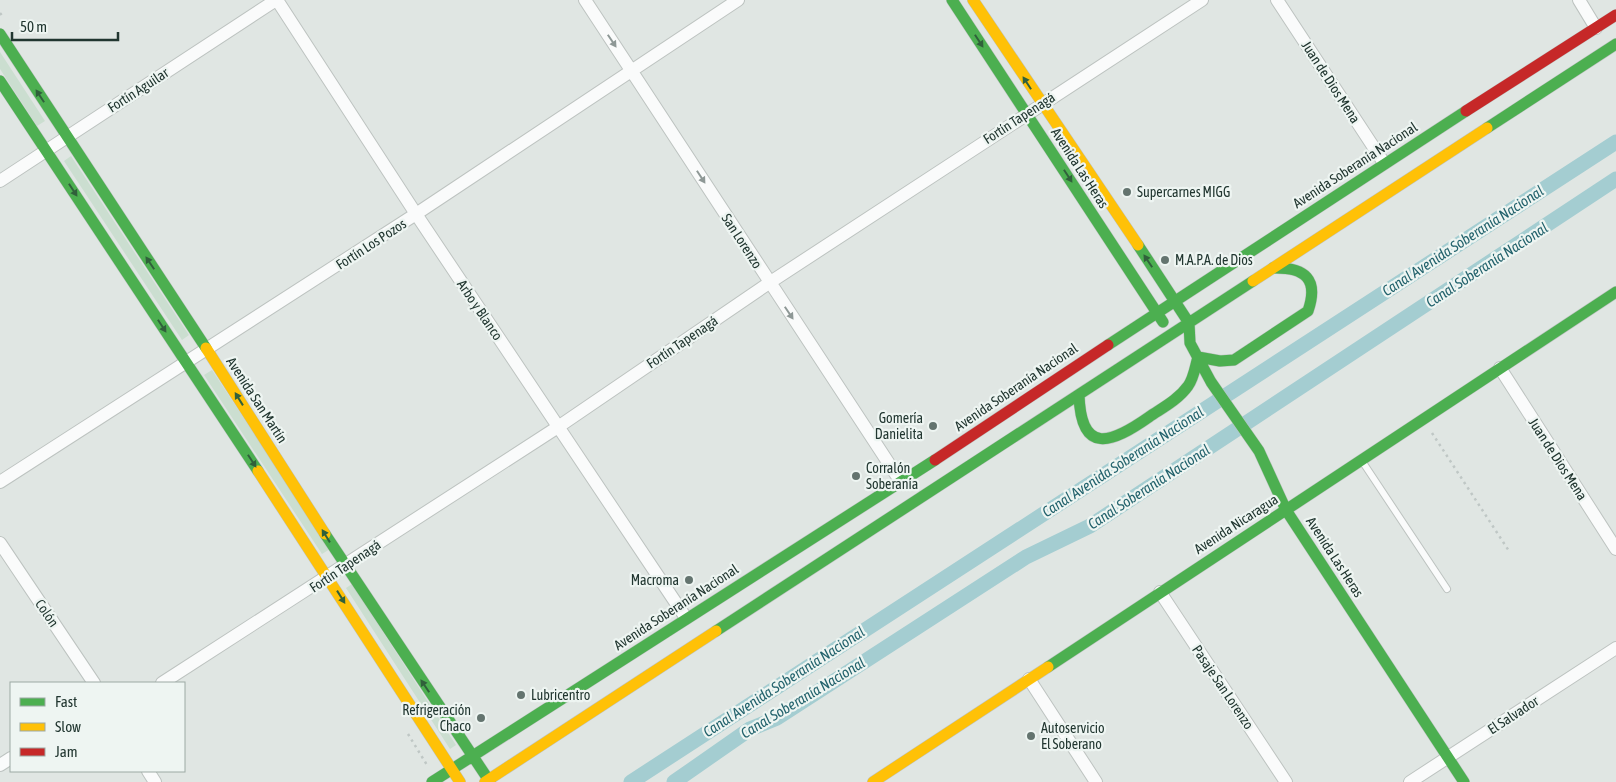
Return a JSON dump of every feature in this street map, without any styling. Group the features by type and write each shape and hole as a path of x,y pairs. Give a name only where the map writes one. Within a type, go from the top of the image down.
{"main road":[{"name":"Avenida Las Heras","path":"952,0 1171,335"},
{"name":"Avenida Las Heras","path":"973,0 1040,103 1176,301 1188,323 1190,343 1211,382 1259,451 1286,510 1464,782"},
{"name":"Avenida Soberanía Nacional","path":"432,782 878,497 1384,164 1616,14"},
{"name":"Avenida San Martín","path":"0,34 207,350 345,566 488,781"},
{"path":"488,781 1616,44"},
{"path":"0,81 328,576 460,782"},
{"path":"1422,140 1545,90"},
{"path":"1079,395 1079,416 1085,429 1098,438 1112,439 1126,433 1182,394 1190,382 1198,357 1220,361 1234,360 1308,311 1314,298 1308,277 1300,269 1288,266 1274,268"},
{"name":"Avenida Nicaragua","path":"873,782 1616,292"},
{"path":"1171,335 1190,343"},
{"path":"770,596 878,497"}],"street":[{"name":"Fortín Aguilar","path":"0,181 46,149 277,0"},
{"name":"Arbo y Blanco","path":"277,0 416,214 686,618"},
{"name":"San Lorenzo","path":"585,0 901,482"},
{"name":"Fortín Los Pozos","path":"0,482 416,214 631,69 738,0"},
{"name":"Fortín Tapenagá","path":"164,682 558,427 769,282 1040,103 1202,0"},
{"name":"Juan de Dios Mena","path":"1277,0 1384,164"},
{"path":"1578,0 1596,28"},
{"name":"Juan de Dios Mena","path":"1500,368 1616,549"},
{"name":"Colón","path":"0,543 93,682"},
{"name":"Pasaje San Lorenzo","path":"1160,592 1286,782"},
{"name":"El Salvador","path":"1410,782 1616,648"},
{"path":"1029,679 1096,782"}],"lane":[{"path":"1361,460 1447,589"}],"path":[{"path":"1423,419 1509,552"}],"green space":[{"path":"0,52 45,121 37,126 0,69"},
{"path":"71,156 189,335 182,340 64,161"},
{"path":"212,370 330,549 322,554 204,375"},
{"path":"352,584 456,745 450,749 346,588"}],"waterway":[{"name":"Canal Avenida Soberanía Nacional","path":"631,782 1616,142"},
{"name":"Canal Soberanía Nacional","path":"674,782 750,729 777,718 1026,557 1090,526 1616,179"}],"traffic: fast":[{"path":"952,0 1163,322"},
{"path":"0,34 206,348"},
{"path":"1487,128 1616,44"},
{"path":"0,81 258,471"},
{"path":"1108,345 1466,111"},
{"path":"1138,245 1189,323 1190,343 1211,382 1259,451 1286,510 1464,782"},
{"path":"1079,395 1081,415 1086,428 1092,436 1101,439 1111,438 1135,426 1170,403 1184,391 1192,380 1198,357 1220,361 1234,360 1308,311 1312,291 1307,277 1294,270 1273,268"},
{"path":"716,631 1253,281"},
{"path":"1048,667 1616,292"},
{"path":"432,782 935,460"},
{"path":"325,534 490,782"}],"traffic: slow":[{"path":"973,0 1138,245"},
{"path":"1253,281 1487,128"},
{"path":"206,348 325,534"},
{"path":"258,471 460,782"},
{"path":"485,782 716,631"},
{"path":"873,782 1048,667"}],"traffic: jam":[{"path":"1466,111 1616,15"},
{"path":"935,460 1108,345"}],"place":[{"name":"Supercarnes MIGG","path":"1127,192"},
{"name":"M.A.P.A. de Dios","path":"1165,260"},
{"name":"Gomería Danielita","path":"933,426"},
{"name":"Corralón Soberanía","path":"856,476"},
{"name":"Macroma","path":"689,580"},
{"name":"Lubricentro","path":"521,695"},
{"name":"Refrigeración Chaco","path":"481,718"},
{"name":"Autoservicio El Soberano","path":"1031,736"}]}
